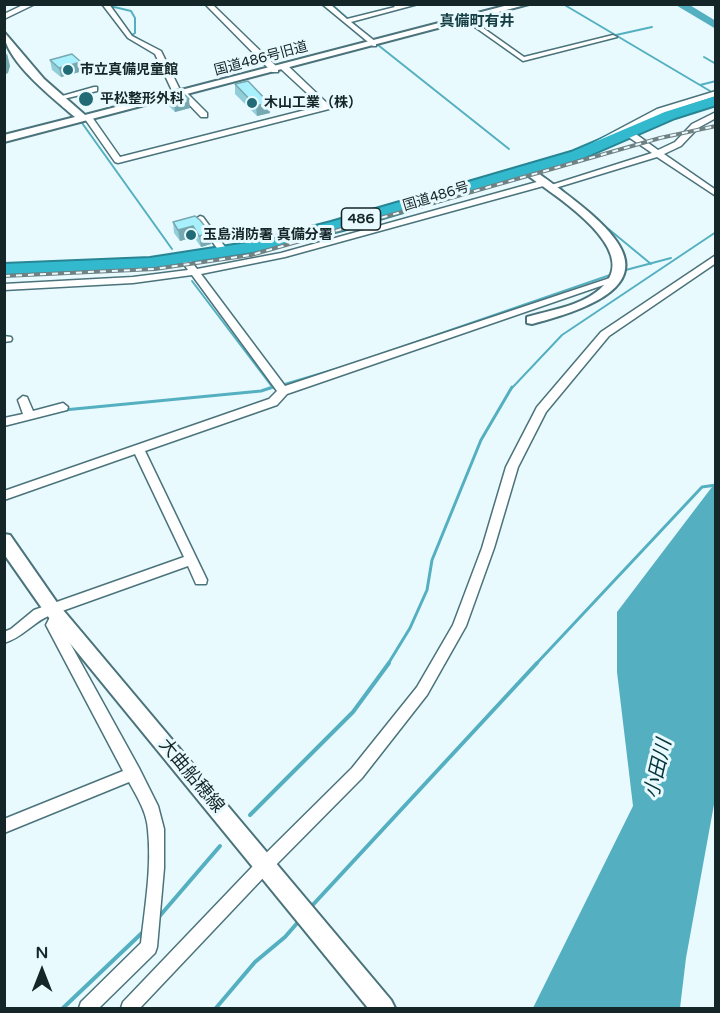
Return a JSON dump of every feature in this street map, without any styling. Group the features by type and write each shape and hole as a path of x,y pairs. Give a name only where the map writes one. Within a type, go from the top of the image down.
{"highway":[{"name":"国道486号","path":"4,269 190,266 225,253 337,226 578,154 630,134 670,115 713,100"}],"street":[{"path":"13,4 24,8"},
{"path":"4,17 32,4"},
{"path":"105,4 130,37 158,53 181,95 204,115"},
{"path":"4,35 31,71 59,98 86,119 118,160 327,107 208,4"},
{"path":"325,4 348,20 373,44"},
{"path":"348,20 398,6 415,4"},
{"name":"国道486号旧道","path":"4,139 181,95 525,4"},
{"path":"467,19 523,59 613,37"},
{"path":"59,98 94,89"},
{"path":"4,287 109,282 190,266 282,255 547,185 614,170 678,144 701,121 713,100"},
{"path":"578,154 660,111 713,100"},
{"path":"630,134 716,194"},
{"path":"526,170 547,185 612,241 619,256 617,274 599,297 532,320"},
{"path":"200,219 225,253"},
{"path":"129,1008 357,773 422,691 459,626 488,548 512,467 541,410 605,334 716,258"},
{"path":"190,266 280,387"},
{"path":"4,496 273,402 280,387 617,274"},
{"path":"23,400 29,416"},
{"path":"4,422 63,407"},
{"path":"138,449 201,580"},
{"name":"大曲船穂線","path":"4,540 55,612 383,1008"},
{"path":"4,638 16,633 39,614 55,612 192,559"},
{"path":"55,612 53,625 134,773 150,806 156,829 149,946 87,1008"},
{"path":"4,826 134,773"}],"water":[{"name":"小田川","path":"715,483 715,799 686,958 680,1008 533,1008 633,806 617,672 617,612"}],"building":[{"path":"72,54 81,62 59,68 50,60"},
{"path":"248,81 269,103 256,106 235,84"},
{"path":"179,89 189,99 174,102 164,92"},
{"path":"195,216 210,233 199,236 193,226 178,230 173,222"}],"waterway":[{"path":"331,4 361,30"},
{"path":"563,4 710,91"},
{"path":"679,4 716,26"},
{"path":"110,6 131,11 135,18 135,33 132,35 160,52"},
{"path":"616,35 652,27"},
{"path":"4,44 12,54"},
{"path":"378,45 509,149"},
{"path":"704,57 716,64"},
{"path":"22,67 40,86"},
{"path":"700,85 716,81"},
{"path":"49,95 74,116"},
{"path":"82,123 172,249"},
{"path":"559,186 568,196"},
{"path":"594,217 650,263"},
{"path":"511,389 562,335 716,232"},
{"path":"650,263 671,258"},
{"path":"622,271 650,263"},
{"path":"273,388 352,364 613,274"},
{"path":"192,281 272,387"},
{"path":"64,410 261,391 272,387"},
{"path":"388,664 410,628 427,590 432,560 481,440 512,387"},
{"path":"268,389 273,388"},
{"path":"536,664 702,487 716,485"},
{"path":"250,815 353,712 389,663"},
{"path":"309,909 537,663"},
{"path":"158,918 220,846"},
{"path":"216,1008 255,962 285,937 299,921"},
{"path":"63,1008 144,931"}],"railway":[{"path":"4,276 155,269 251,255 660,138 716,126"}],"place":[{"name":"市立真備児童館","path":"68,70"},
{"name":"平松整形外科","path":"86,99"},
{"name":"木山工業（株）","path":"252,103"},
{"name":"玉島消防署 真備分署","path":"191,235"}],"district":[{"name":"真備町有井","path":"477,22"}]}
